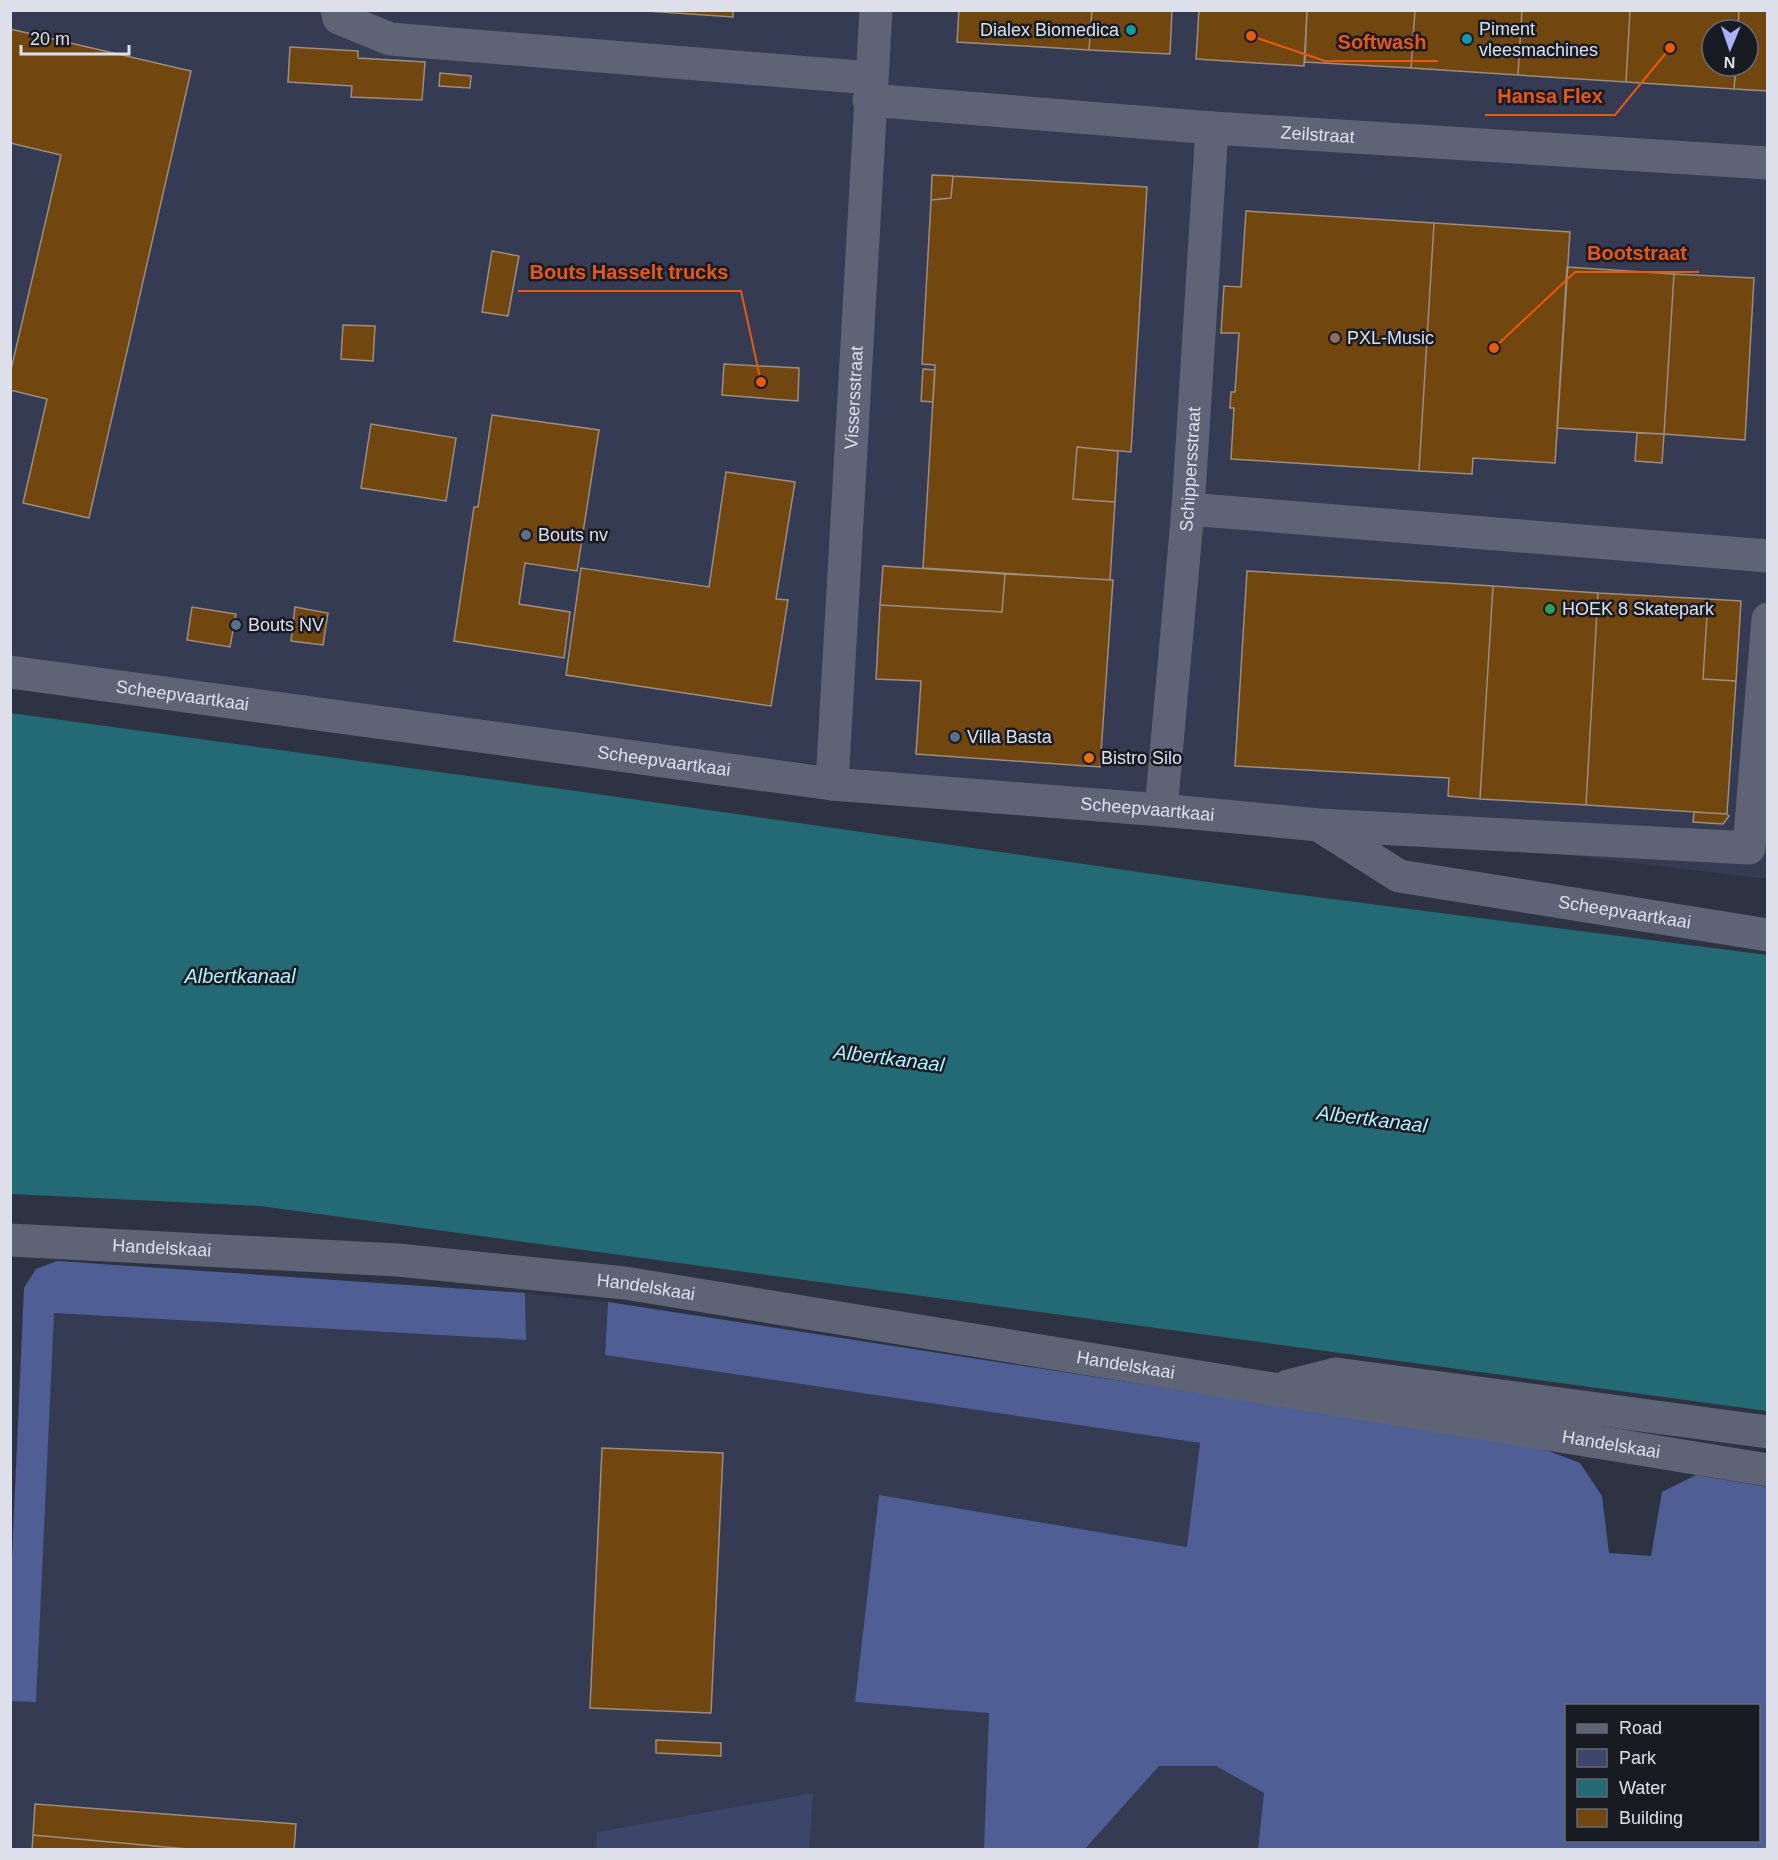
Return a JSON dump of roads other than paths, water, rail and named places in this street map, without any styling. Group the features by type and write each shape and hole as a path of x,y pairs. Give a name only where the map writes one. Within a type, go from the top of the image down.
{"street":[{"name":"Zeilstraat","path":"338,10 339,18 390,39 870,89 1212,128 1767,163"},
{"name":"Vissersstraat","path":"832,784 876,10"},
{"name":"Schippersstraat","path":"1161,810 1188,509 1212,128"},
{"path":"1188,509 1767,556"},
{"name":"Scheepvaartkaai","path":"10,672 832,784 1319,825 1749,848 1767,619"},
{"name":"Scheepvaartkaai","path":"1319,825 1399,876 1767,935"},
{"name":"Handelskaai","path":"10,1240 398,1260 624,1283 1767,1470"},
{"name":"Handelskaai","path":"1275,1389 1336,1374 1767,1432"}],"water":[{"name":"Albertkanaal","path":"11,713 569,790 1278,892 1767,955 1767,1411 260,1206 11,1194"}],"place":[{"name":"Dialex Biomedica","path":"1131,30"},
{"name":"Softwash","path":"1251,36"},
{"name":"Piment vleesmachines","path":"1467,39"},
{"name":"Hansa Flex","path":"1670,48"},
{"name":"PXL-Music","path":"1335,338"},
{"name":"Bootstraat","path":"1494,348"},
{"name":"Bouts Hasselt trucks","path":"761,382"},
{"name":"Bouts nv","path":"526,535"},
{"name":"HOEK 8 Skatepark","path":"1550,609"},
{"name":"Bouts NV","path":"236,625"},
{"name":"Villa Basta","path":"955,737"},
{"name":"Bistro Silo","path":"1089,758"}]}
